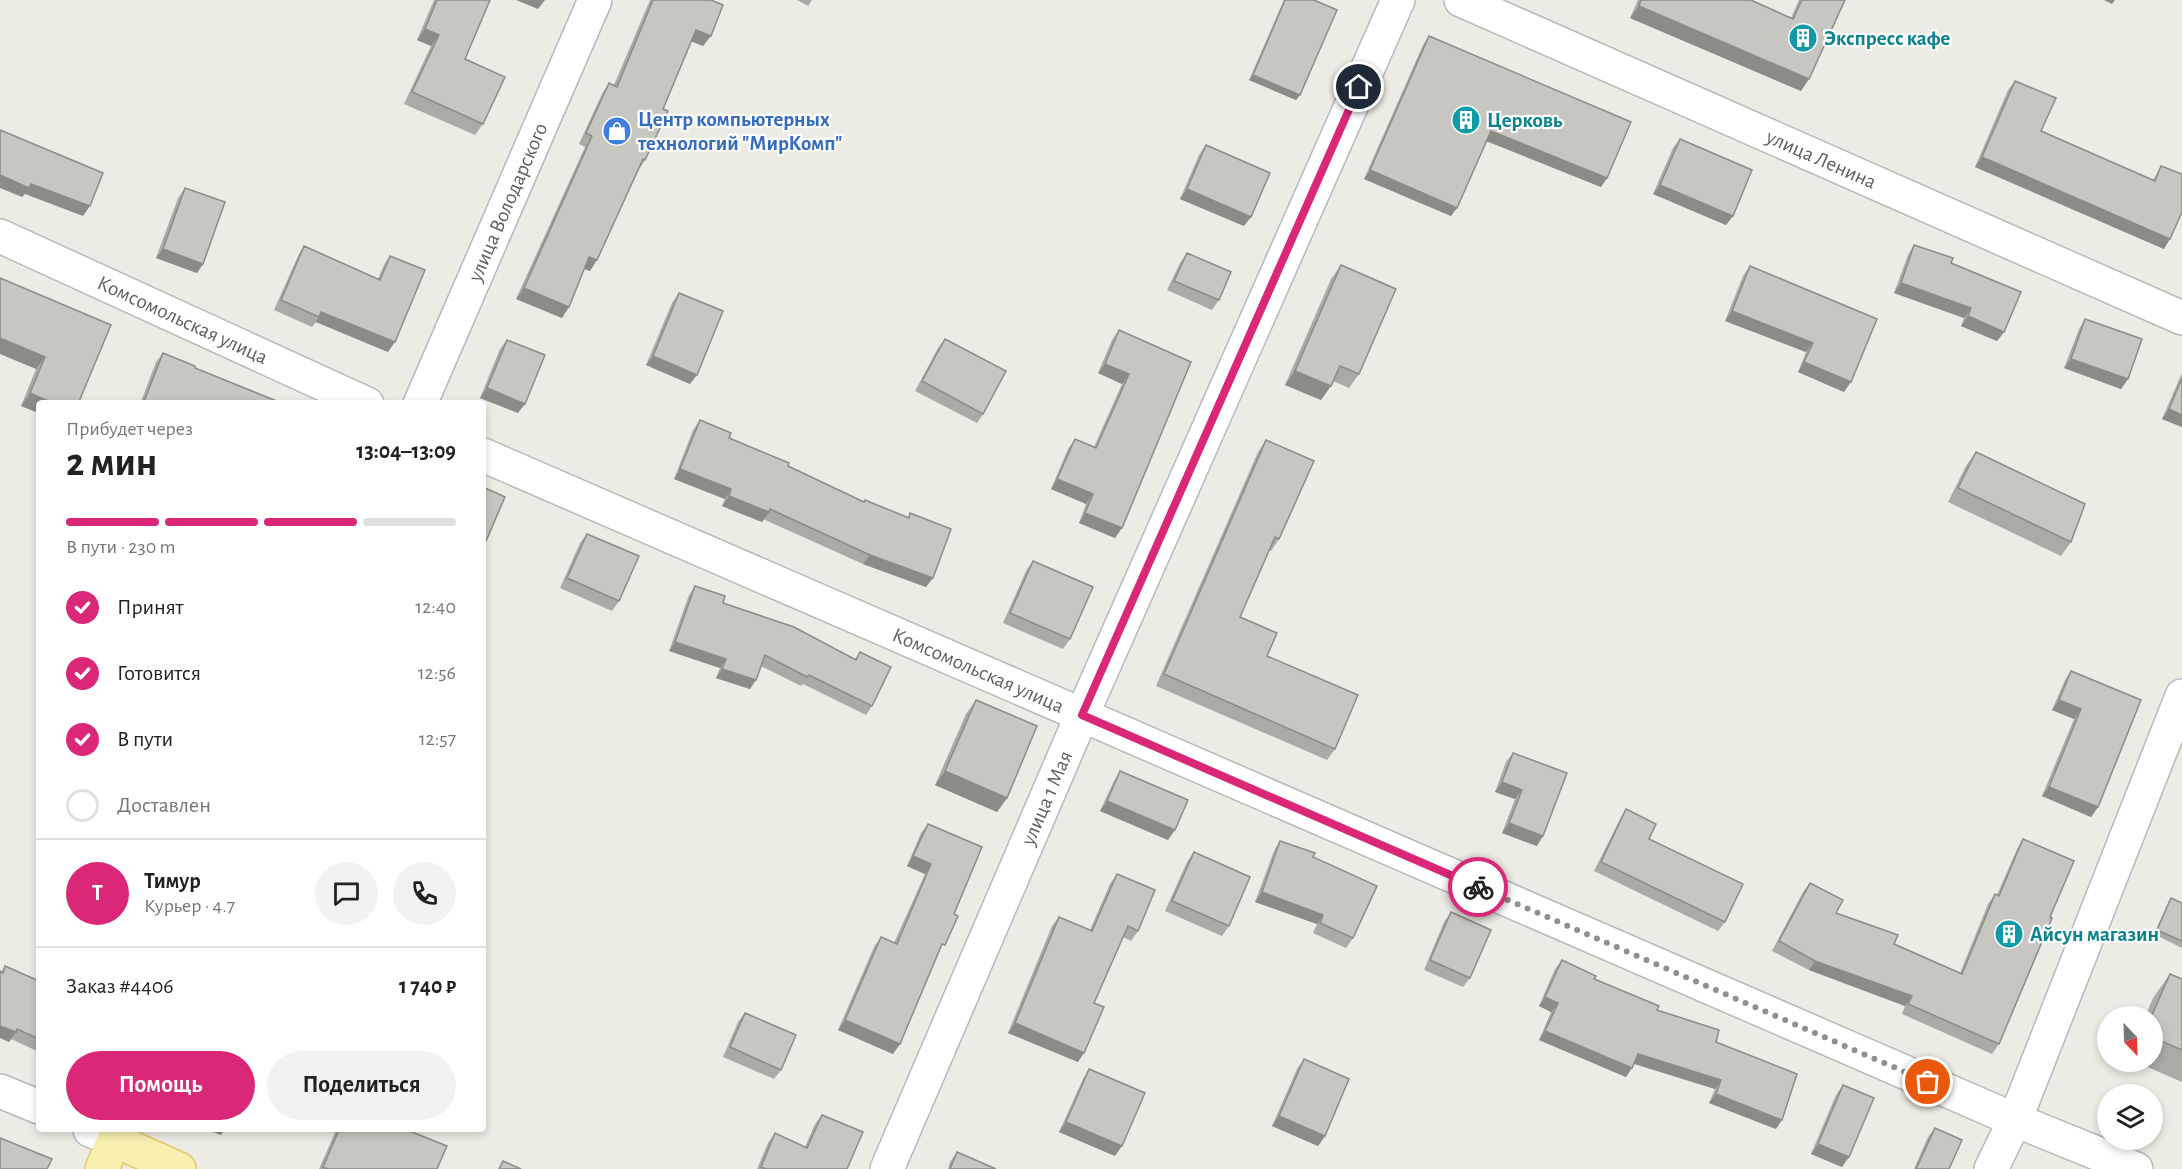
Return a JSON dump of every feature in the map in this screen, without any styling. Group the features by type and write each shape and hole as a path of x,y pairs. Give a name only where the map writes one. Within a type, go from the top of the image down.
{"main road":[{"path":"106,1142 179,1169"}],"street":[{"name":"улица Володарского","path":"422,400 595,0"},
{"name":"улица 1 Мая","path":"887,1169 1082,715 1398,0"},
{"name":"улица Ленина","path":"1461,0 2182,318"},
{"name":"Комсомольская улица","path":"0,236 358,400"},
{"name":"Комсомольская улица","path":"486,456 2015,1120 2136,1169"},
{"path":"1991,1169 2015,1120 2182,696"},
{"path":"0,1090 36,1106"}],"building":[{"path":"437,0 490,0 465,59 505,77 483,124 412,92 439,35 425,29"},
{"path":"653,0 711,0 723,5 711,36 696,30 663,109 668,111 645,160 643,159 597,260 589,257 569,307 524,288 592,136 586,133 609,83 617,87"},
{"path":"1285,0 1314,0 1337,10 1300,95 1253,75"},
{"path":"1641,0 1751,0 1793,19 1802,0 1845,0 1809,79 1639,6"},
{"name":"Церковь","path":"1429,36 1631,122 1607,178 1491,131 1457,208 1370,170"},
{"path":"2015,81 2056,98 2041,131 2155,181 2161,166 2182,174 2182,212 2170,239 1982,157"},
{"path":"0,130 103,173 90,206 31,184 29,188 0,175"},
{"path":"1680,139 1752,170 1733,216 1660,185"},
{"path":"1206,145 1270,173 1251,217 1187,189"},
{"path":"185,188 225,202 203,264 163,249"},
{"path":"1914,245 1953,258 1951,263 2021,292 2004,332 1968,316 1971,308 1901,283"},
{"path":"304,246 380,280 390,256 425,270 395,342 321,312 319,317 281,300"},
{"path":"1187,253 1231,272 1219,300 1174,281"},
{"path":"1341,265 1396,289 1359,374 1340,366 1331,386 1295,371"},
{"path":"1750,266 1877,319 1851,382 1804,362 1813,343 1732,311"},
{"path":"0,278 111,325 80,400 46,400 30,393 45,357 0,338"},
{"path":"679,293 723,311 697,375 653,356"},
{"path":"2085,319 2142,339 2128,379 2071,359"},
{"path":"1119,330 1191,362 1122,528 1085,513 1093,494 1057,479 1075,439 1096,448 1129,374 1105,364"},
{"path":"945,339 1006,371 983,414 922,381"},
{"path":"507,340 545,355 525,404 487,388"},
{"path":"163,353 274,400 145,400"},
{"path":"2182,378 2182,415 2169,409"},
{"path":"700,420 731,433 729,438 789,463 788,466 864,502 865,500 909,518 910,513 951,529 933,578 870,555 770,509 769,512 729,496 731,489 680,469"},
{"path":"1266,440 1314,461 1279,539 1275,537 1240,617 1277,633 1267,656 1358,695 1335,749 1164,674"},
{"path":"1976,452 2085,504 2071,542 1958,488"},
{"path":"486,488 505,497 486,541"},
{"path":"587,534 639,556 619,601 567,578"},
{"path":"1033,561 1093,587 1070,639 1010,613"},
{"path":"695,586 725,596 723,603 794,627 856,660 860,652 891,667 872,706 765,655 756,680 722,669 726,659 675,642"},
{"path":"2071,671 2141,700 2098,807 2049,787 2081,709 2059,700"},
{"path":"976,700 1037,726 1007,798 945,771"},
{"path":"1513,753 1567,773 1543,836 1509,823 1522,790 1502,782"},
{"path":"1120,771 1188,800 1175,830 1107,801"},
{"path":"1626,809 1656,824 1649,839 1743,884 1725,922 1601,862"},
{"path":"928,824 982,847 954,914 958,916 945,945 942,944 900,1044 845,1020 881,937 897,944 931,864 913,856"},
{"path":"2023,839 2074,861 1999,1044 1908,1004 1912,996 1815,961 1779,941 1810,883 1843,900 1836,913 1898,935 1894,944 1962,974 1995,894 1999,896"},
{"path":"1280,841 1315,853 1313,857 1377,886 1353,938 1320,923 1323,915 1262,892"},
{"path":"1194,852 1250,877 1229,926 1172,901"},
{"path":"1117,874 1155,890 1138,931 1128,926 1094,1003 1104,1007 1084,1053 1015,1023 1059,917 1092,931"},
{"path":"2171,898 2182,903 2182,941 2157,930"},
{"path":"1451,912 1491,930 1470,978 1430,960"},
{"path":"1562,960 1596,976 1594,979 1659,1006 1657,1010 1719,1030 1716,1042 1797,1074 1782,1120 1716,1094 1721,1080 1638,1054 1632,1068 1545,1031 1558,1003 1545,997"},
{"path":"5,966 36,980 36,1038 17,1029 16,1032 0,1026 0,971 3,973"},
{"path":"2170,974 2182,979 2182,1050 2163,1042 2163,1006 2156,1006"},
{"path":"745,1013 796,1035 781,1070 730,1047"},
{"path":"1304,1059 1349,1079 1325,1136 1279,1116"},
{"path":"1089,1069 1145,1093 1122,1146 1066,1122"},
{"path":"1843,1085 1874,1098 1849,1157 1818,1144"},
{"path":"822,1115 863,1132 847,1169 766,1169 761,1167 775,1133 807,1148"},
{"path":"1935,1128 1962,1140 1949,1169 1916,1169"},
{"path":"338,1132 412,1132 447,1146 437,1169 328,1169 323,1167"},
{"path":"0,1138 52,1159 47,1169 0,1169"},
{"path":"957,1152 996,1169 950,1169"},
{"path":"503,1161 521,1169 499,1169"}],"way so far":[{"path":"1478,887 1928,1082"}],"place":[{"name":"Экспресс кафе","path":"1803,38"},
{"name":"Церковь","path":"1466,120"},
{"name":"Центр компьютерных технологий \"МирКомп\"","path":"617,131"},
{"name":"Айсун магазин","path":"2009,934"}],"route":[{"path":"1359,87 1082,715 1478,887"}]}
